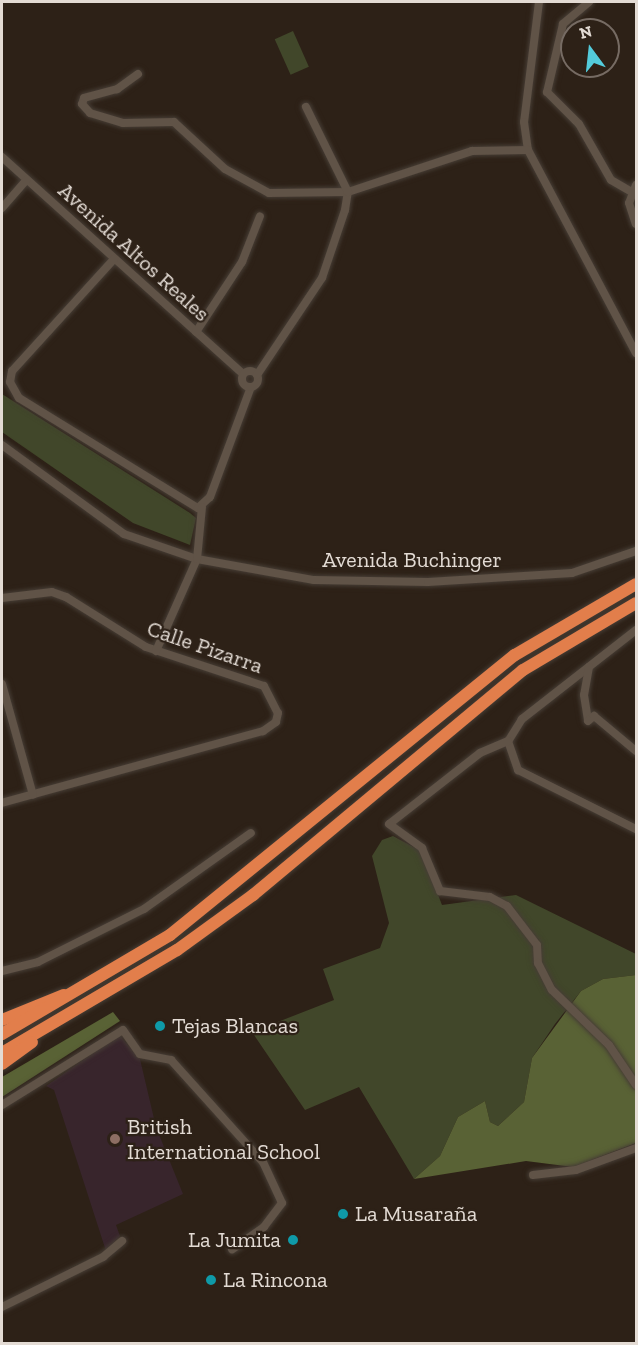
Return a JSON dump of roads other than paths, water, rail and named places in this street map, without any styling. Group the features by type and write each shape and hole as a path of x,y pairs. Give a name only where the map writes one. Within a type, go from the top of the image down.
{"highway":[{"path":"2,1034 80,992 244,879 514,655 636,584"},
{"path":"2,1053 43,1032 177,950 253,895 504,685 570,638 636,603"},
{"path":"2,1020 80,992"},
{"path":"2,1064 43,1032"}],"street":[{"path":"539,2 538,39 525,112 528,150 636,353"},
{"path":"589,2 563,24 547,92 579,124 611,180 634,189 630,212 636,224"},
{"path":"138,74 117,89 84,98 82,104 90,113 123,123 174,122 225,169 269,193 348,192 472,151 528,150"},
{"path":"156,651 197,559 202,507 251,387 322,278 348,192 306,107"},
{"name":"Avenida Altos Reales","path":"2,157 243,374 243,383 251,387"},
{"path":"2,208 26,180"},
{"path":"196,332 242,262 260,216"},
{"path":"114,259 12,371 16,395 50,414 191,505 202,507"},
{"path":"243,374 257,375"},
{"name":"Avenida Buchinger","path":"2,446 124,534 197,559 314,580 428,582 572,573 636,551"},
{"name":"Calle Pizarra","path":"2,598 52,592 113,632 156,651 264,686 274,698 276,723 211,747 2,803"},
{"path":"636,630 522,719 508,741 480,753 389,824 422,848 440,891 490,897 507,906 537,945 538,963 552,990 609,1045 636,1085"},
{"path":"589,666 584,695 588,721 594,716 636,751"},
{"path":"2,684 33,795"},
{"path":"508,741 518,770 636,829"},
{"path":"2,971 38,962 144,909 251,833"},
{"path":"2,1105 123,1030 140,1054 171,1060 263,1162 282,1203 264,1227 232,1249"},
{"path":"533,1175 576,1170 636,1148"},
{"path":"2,1307 103,1257 122,1241"}],"place":[{"name":"Tejas Blancas","path":"160,1026"},
{"name":"British International School","path":"115,1139"},
{"name":"La Musaraña","path":"343,1214"},
{"name":"La Jumita","path":"293,1240"},
{"name":"La Rincona","path":"211,1280"}]}
